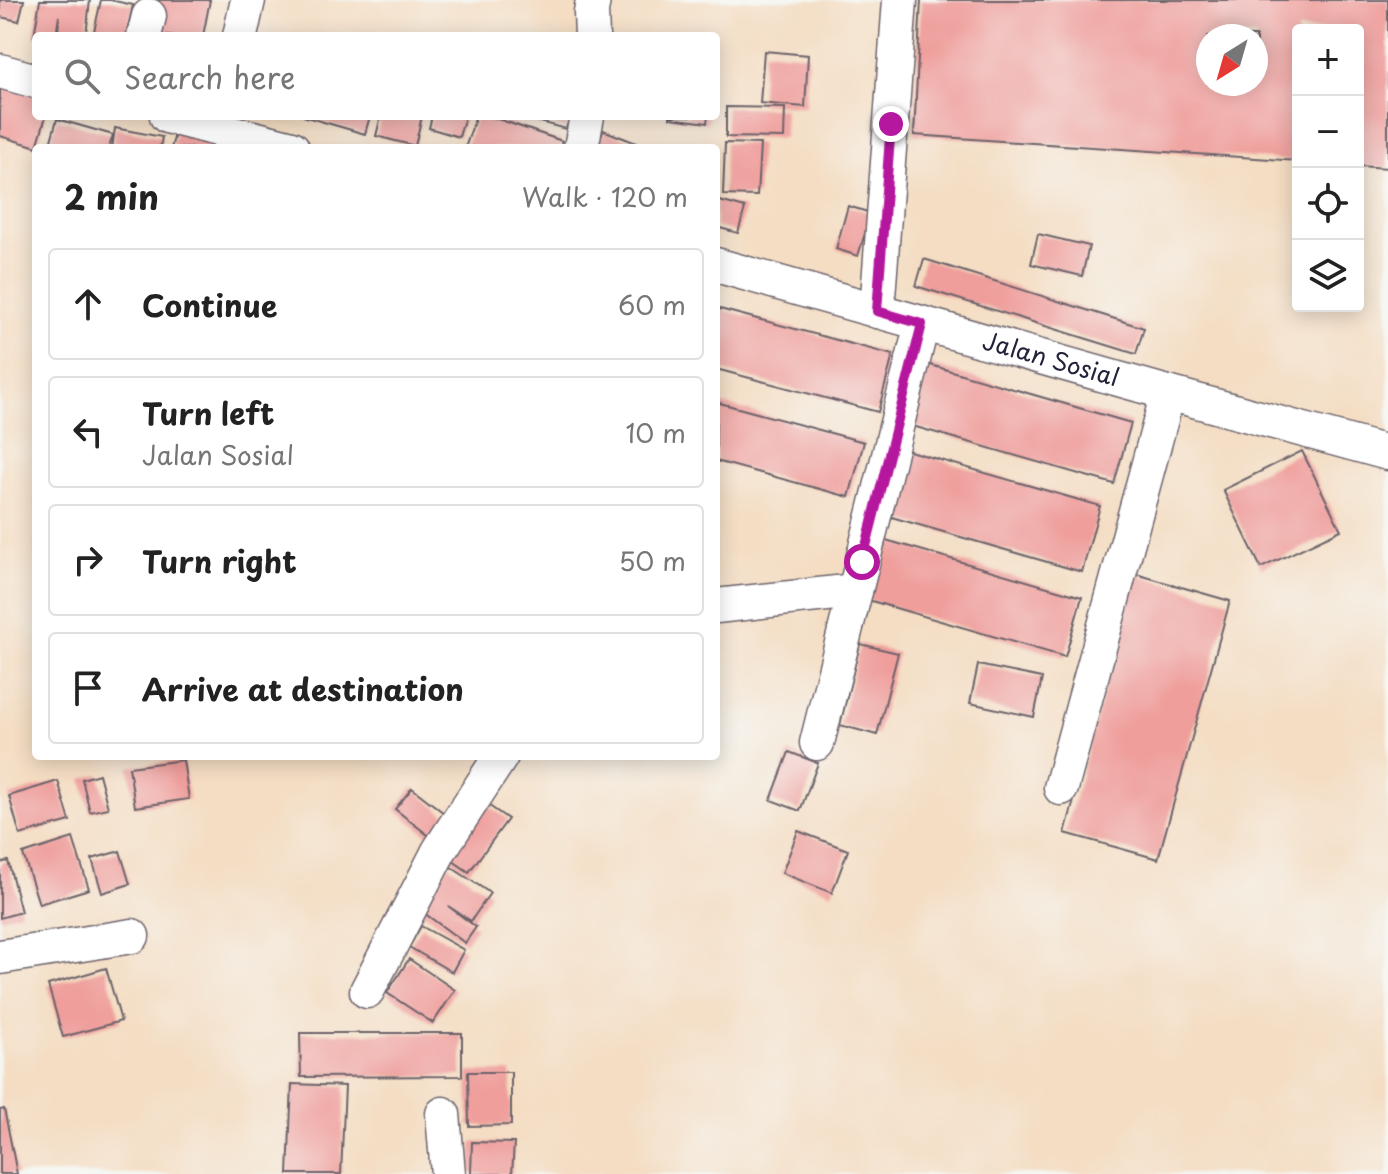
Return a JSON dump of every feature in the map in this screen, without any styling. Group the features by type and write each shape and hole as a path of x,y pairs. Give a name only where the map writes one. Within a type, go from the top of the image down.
{"street":[{"path":"241,32 248,0"},
{"path":"877,311 900,0"},
{"path":"0,71 32,80"},
{"path":"197,120 220,123 280,144"},
{"path":"582,144 586,120"},
{"name":"Jalan Sosial","path":"720,266 1388,453"},
{"path":"817,743 922,324"},
{"path":"1061,788 1168,393"},
{"path":"720,606 855,591"},
{"path":"367,991 439,851 498,760"},
{"path":"0,957 132,936"},
{"path":"443,1114 448,1174"}],"building":[{"path":"0,0 24,0 19,21 0,17"},
{"path":"40,0 90,0 86,32 58,32 59,16 57,32 35,32"},
{"path":"101,0 133,5 127,32 94,32"},
{"path":"156,0 210,0 204,32 150,32"},
{"path":"921,0 1388,0 1388,168 1364,166 1364,24 1292,24 1292,161 914,135"},
{"path":"764,51 808,55 805,107 760,103"},
{"path":"0,85 32,95 32,120 45,120 38,144 32,146 0,136"},
{"path":"726,107 785,108 784,138 726,137"},
{"path":"57,120 113,135 110,144 50,144"},
{"path":"317,120 369,120 365,134"},
{"path":"380,120 421,120 415,144 376,136"},
{"path":"431,120 464,120 459,137 429,128"},
{"path":"475,120 501,120 562,141 561,144 466,144"},
{"path":"533,120 569,120 566,129"},
{"path":"115,128 162,137 161,144 113,144"},
{"path":"603,130 639,144 598,144"},
{"path":"176,131 212,141 211,144 172,144"},
{"path":"725,143 760,144 757,196 723,195"},
{"path":"720,201 745,208 738,233 720,228"},
{"path":"848,206 871,213 858,256 836,249"},
{"path":"1038,234 1089,246 1082,276 1031,264"},
{"path":"924,259 1144,328 1136,354 916,286"},
{"path":"720,309 893,355 878,412 720,370"},
{"path":"927,364 1131,423 1114,484 909,425"},
{"path":"720,403 864,442 849,497 720,462"},
{"path":"906,450 1100,506 1082,572 888,516"},
{"path":"1302,451 1341,530 1261,568 1223,490"},
{"path":"879,538 1082,597 1065,657 861,598"},
{"path":"1136,574 1230,601 1158,859 1065,833"},
{"path":"860,644 898,653 877,735 840,725"},
{"path":"978,665 1042,678 1034,717 970,703"},
{"path":"789,752 818,763 800,811 771,800"},
{"path":"183,760 189,799 135,807 129,767"},
{"path":"99,774 108,808 90,812 82,779"},
{"path":"58,781 70,821 20,835 9,796"},
{"path":"412,788 449,817 433,839 395,809"},
{"path":"485,803 508,819 469,872 446,856"},
{"path":"798,831 848,850 832,893 782,873"},
{"path":"73,838 89,889 39,904 23,854"},
{"path":"120,851 130,884 102,893 92,859"},
{"path":"8,861 21,912 0,918 0,863"},
{"path":"448,865 490,893 471,921 448,906 476,927 465,943 420,910"},
{"path":"421,926 464,950 452,972 409,947"},
{"path":"409,959 455,990 433,1023 387,993"},
{"path":"106,968 121,1021 63,1037 48,985"},
{"path":"300,1033 462,1033 462,1076 301,1077"},
{"path":"468,1072 511,1072 511,1125 469,1126"},
{"path":"292,1084 345,1086 341,1174 288,1174"},
{"path":"4,1109 17,1174 0,1174 0,1110"},
{"path":"472,1142 514,1143 512,1174 471,1174"}],"route":[{"path":"862,562 922,324 877,311 891,124"}]}
